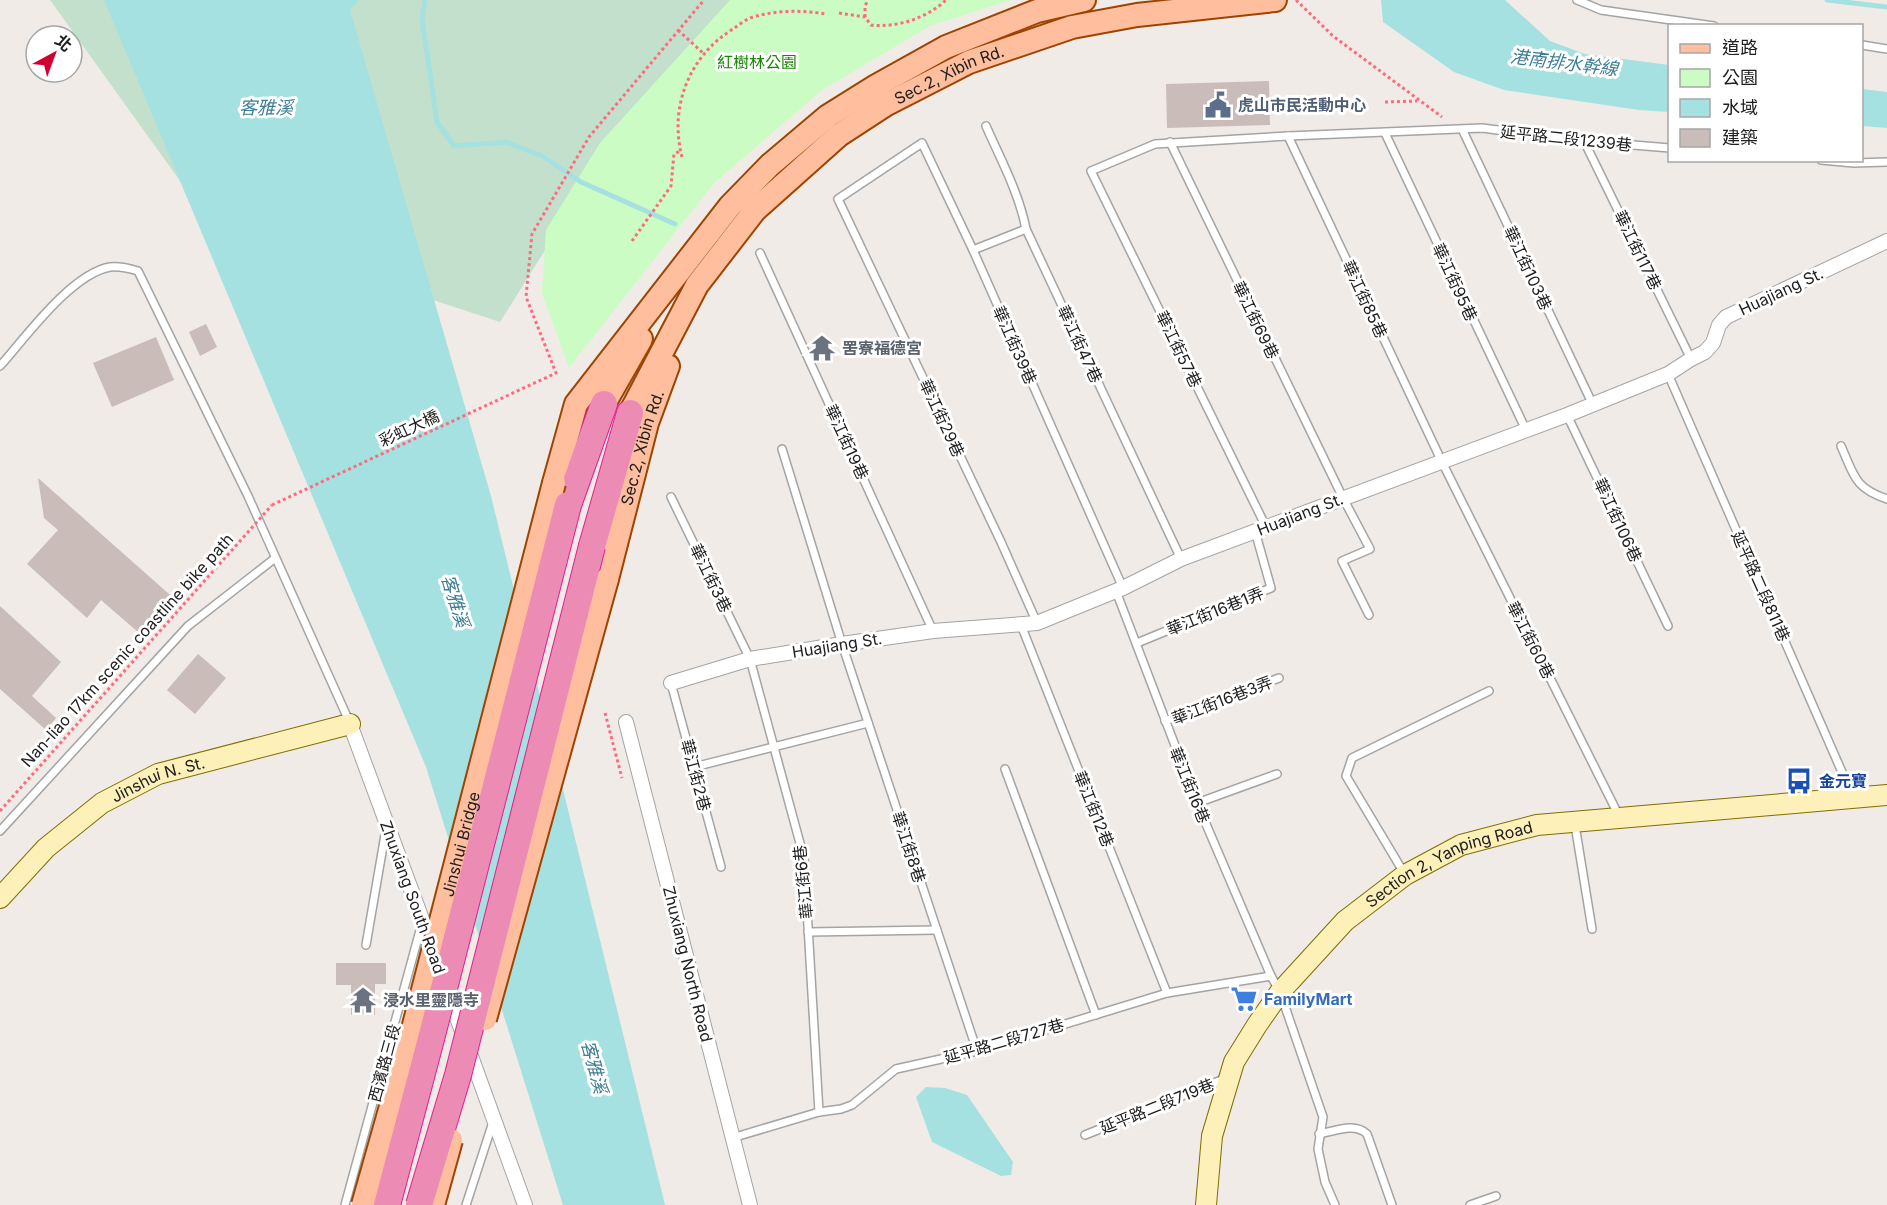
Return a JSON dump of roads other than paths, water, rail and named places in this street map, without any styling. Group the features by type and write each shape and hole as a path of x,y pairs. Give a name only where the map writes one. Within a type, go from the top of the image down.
{"highway":[{"name":"Jinshui Bridge","path":"387,1205 568,505 604,404"},
{"path":"419,1205 458,1075 592,546 630,413"}],"main road":[{"name":"Sec.2, Xibin Rd.","path":"554,483 576,404 730,206 770,165 828,116 946,47 1037,11 1084,0"},
{"name":"Sec.2, Xibin Rd.","path":"630,413 697,285 755,210 838,135 885,105 969,62 1072,27 1137,15 1274,0"},
{"name":"Sec.2, Xibin Rd.","path":"604,404 681,267"},
{"name":"Sec.2, Xibin Rd.","path":"433,1205 607,579 647,423 697,285"},
{"name":"Jinshui Bridge","path":"363,1205 414,1025 554,483"}],"street":[{"name":"Huajiang St.","path":"671,683 750,659 933,631 1037,623 1120,590 1182,559 1567,415 1668,374 1691,358 1705,352 1713,343 1719,325 1726,317 1887,241"},
{"name":"Zhuxiang North Road","path":"626,722 750,1205"},
{"name":"Zhuxiang South Road","path":"350,724 525,1205"},
{"name":"Jinshui N. St.","path":"0,898 46,848 102,803 158,774 350,724"},
{"name":"Section 2, Yanping Road","path":"1206,1205 1212,1136 1234,1062 1276,984 1345,921 1405,875 1461,845 1537,825 1887,795"}],"lane":[{"path":"1577,0 1601,10 1700,24"},
{"path":"1863,45 1887,49"},
{"name":"華江街47巷","path":"986,126 1014,186 1026,229 1182,559"},
{"name":"延平路二段1239巷","path":"1091,171 1155,144 1288,136 1482,129 1668,148"},
{"name":"華江街103巷","path":"1463,130 1593,405"},
{"name":"華江街95巷","path":"1385,133 1526,430"},
{"name":"華江街85巷","path":"1288,136 1442,462"},
{"name":"華江街117巷","path":"1584,141 1691,358"},
{"name":"華江街69巷","path":"1170,142 1370,549 1342,561 1369,615"},
{"name":"華江街39巷","path":"884,168 922,143 973,250 1120,590"},
{"path":"1838,162 1854,164 1887,162"},
{"name":"華江街29巷","path":"884,168 838,198 1037,623"},
{"name":"華江街57巷","path":"1091,171 1260,529"},
{"path":"973,250 1026,229"},
{"name":"華江街19巷","path":"760,252 933,631"},
{"path":"0,366 65,294 90,274 109,267 123,267 138,271 248,496 274,559 350,724"},
{"name":"延平路二段811巷","path":"1668,374 1853,797"},
{"name":"華江街106巷","path":"1567,415 1668,626"},
{"path":"1840,446 1857,482 1870,493 1887,499"},
{"name":"華江街8巷","path":"782,449 842,644 977,1051"},
{"name":"華江街60巷","path":"1442,462 1621,819"},
{"name":"華江街3巷","path":"671,497 750,659"},
{"name":"華江街16巷1弄","path":"1137,643 1271,588 1260,529"},
{"path":"0,831 188,626 274,559"},
{"name":"華江街16巷","path":"1120,590 1165,722 1197,803 1276,984 1323,1117 1318,1149 1325,1182 1335,1205"},
{"name":"華江街12巷","path":"1021,626 1167,993"},
{"name":"華江街6巷","path":"750,659 804,858 819,1112"},
{"name":"華江街16巷3弄","path":"1165,722 1279,678"},
{"name":"華江街2巷","path":"671,683 721,867"},
{"path":"1405,875 1346,776 1352,758 1489,691"},
{"path":"694,767 868,723"},
{"path":"1005,768 1096,1015"},
{"path":"1197,803 1277,774"},
{"path":"1575,822 1592,928"},
{"path":"366,945 387,824"},
{"name":"西濱路三段","path":"345,1205 422,921"},
{"path":"808,932 937,930"},
{"name":"延平路二段727巷","path":"732,1138 819,1112 852,1105 897,1069 977,1051 1167,993 1276,984"},
{"name":"延平路二段719巷","path":"1085,1135 1230,1077"},
{"path":"466,1205 494,1118"},
{"path":"1320,1134 1353,1127 1361,1128 1367,1134 1392,1205"},
{"path":"1470,1205 1496,1196"}],"water":[{"name":"客雅溪","path":"104,0 359,0 350,10 491,496 665,1205 563,1205 426,767"},
{"name":"港南排水幹線","path":"1381,0 1505,0 1550,41 1585,54 1668,65 1668,112 1639,110 1504,90 1454,72 1383,22"},
{"path":"1863,89 1887,92 1887,128 1863,126"},
{"path":"926,1087 945,1088 967,1095 1013,1162 1011,1175 1001,1176 932,1142 916,1097"}],"waterway":[{"path":"425,0 422,19 437,122 454,146 506,142 542,156 581,182 675,224"},
{"path":"1827,0 1887,7"}],"place":[{"name":"虎山市民活動中心","path":"1218,105"},
{"name":"罟寮福德宮","path":"822,348"},
{"name":"金元寶","path":"1799,781"},
{"name":"FamilyMart","path":"1244,999"},
{"name":"浸水里靈隱寺","path":"363,1000"}],"park label":[{"name":"紅樹林公園","path":"757,62"}]}
